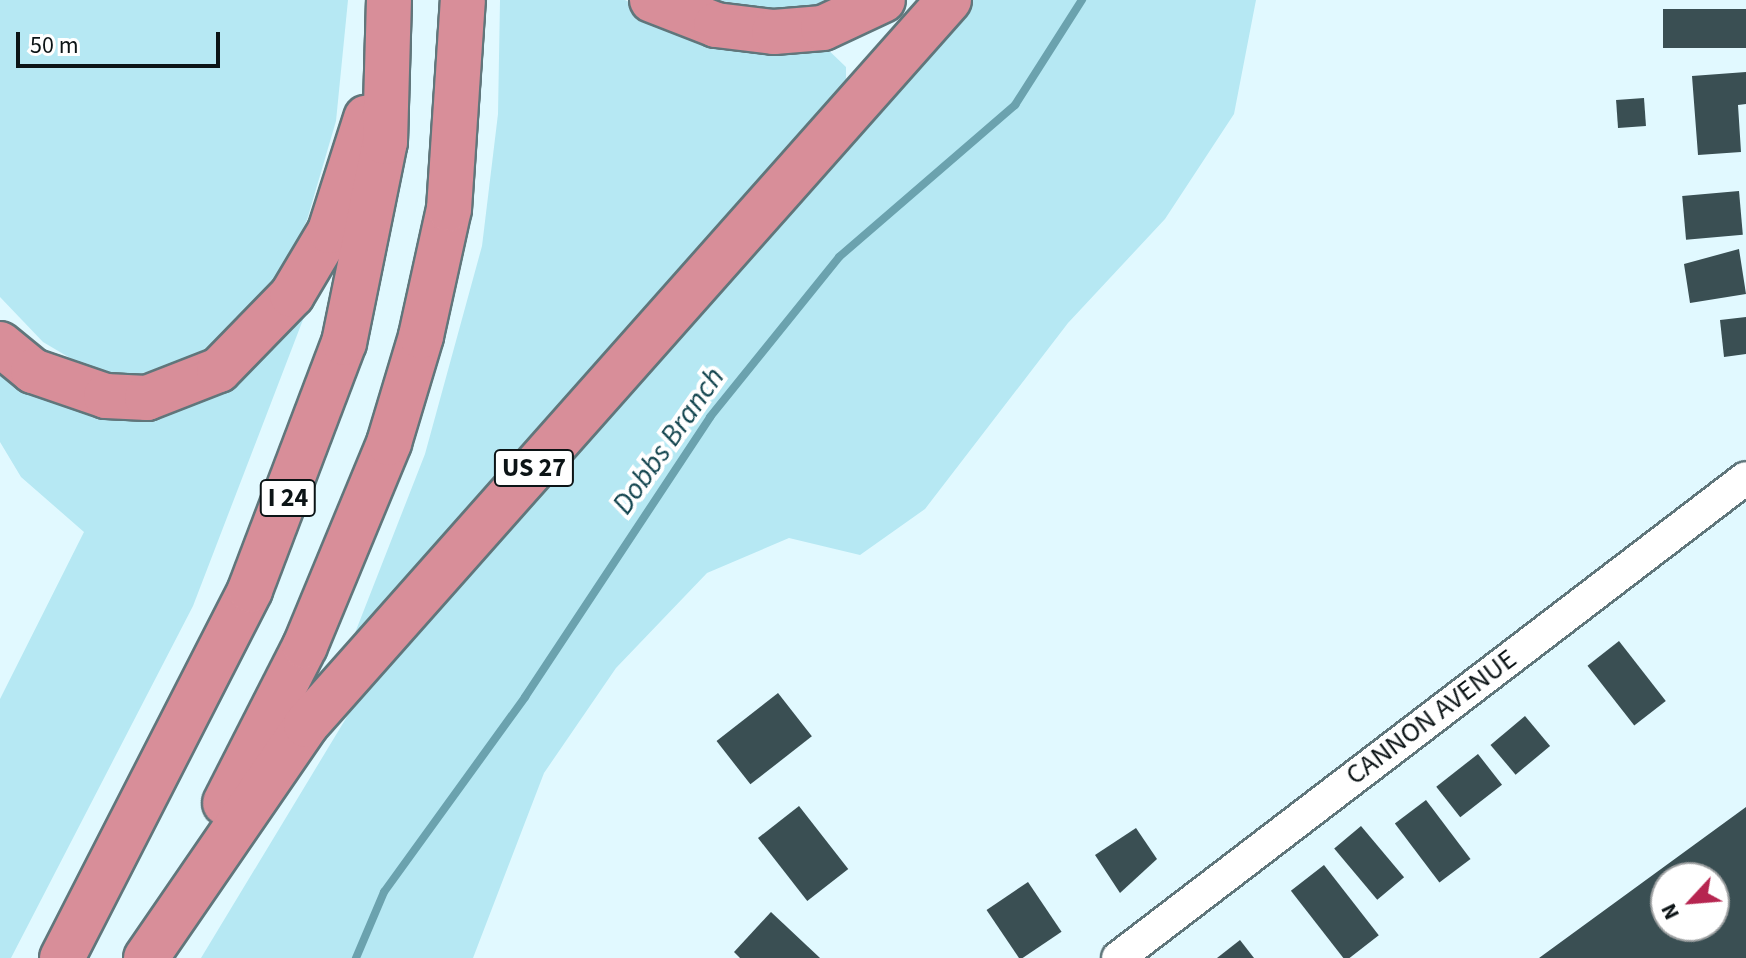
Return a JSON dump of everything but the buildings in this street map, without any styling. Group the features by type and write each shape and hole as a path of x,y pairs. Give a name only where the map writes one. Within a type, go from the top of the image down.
{"highway":[{"name":"I 24","path":"146,958 305,646 389,443 449,209 463,0"},
{"path":"652,0 716,25 774,32 823,28 883,0"},
{"name":"US 27","path":"146,958 306,725 949,0"},
{"name":"I 24","path":"62,958 250,590 313,430 365,252 385,142 390,20"},
{"path":"0,344 33,371 106,396 147,398 219,370 292,295 330,231 390,20"}],"street":[{"name":"CANNON AVENUE","path":"1118,958 1746,478"}],"shaded area":[{"path":"0,0 348,0 336,121 307,220 270,294 230,333 181,364 138,374 92,371 43,342 0,297"},
{"path":"500,0 625,0 678,27 820,42 846,67 846,88 355,633 425,454 482,246 498,114"},
{"path":"713,0 844,0 795,12"},
{"path":"968,0 1256,0 1234,114 1165,219 1068,323 925,509 860,555 789,538 707,573 616,668 544,773 473,958 201,958 371,677"},
{"path":"304,317 193,606 11,958 0,958 0,699 84,532 21,477 0,442 0,356 31,385 243,369"}],"waterway":[{"name":"Dobbs Branch","path":"356,958 384,892 525,697 710,417 839,257 1015,105 1082,0"}]}
